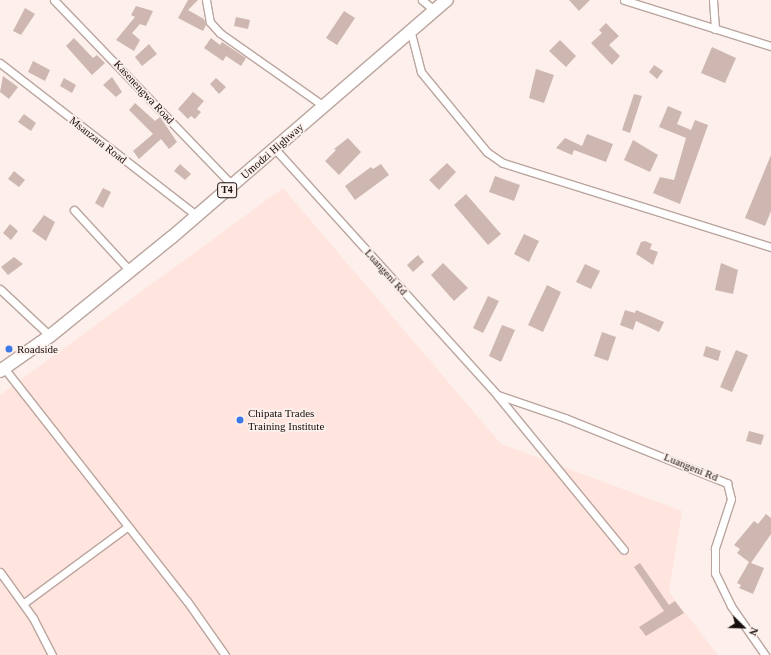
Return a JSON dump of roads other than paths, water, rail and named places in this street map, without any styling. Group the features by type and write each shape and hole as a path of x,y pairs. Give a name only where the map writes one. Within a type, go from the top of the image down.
{"highway":[{"name":"Umodzi Highway","path":"2,370 50,336 130,271 448,0"}],"street":[{"name":"Kasenengwa Road","path":"54,0 232,185"},
{"path":"206,0 210,22 220,33 324,106"},
{"path":"422,0 435,11"},
{"path":"624,0 771,46"},
{"path":"713,0 715,29"},
{"path":"411,33 421,72 486,152 503,163 771,247"},
{"name":"Msanzara Road","path":"0,63 196,216"},
{"name":"Luangeni Rd","path":"275,149 497,395 624,550"},
{"path":"74,210 130,271"},
{"path":"0,289 50,336"},
{"path":"2,370 127,527 225,655"},
{"name":"Luangeni Rd","path":"497,395 565,418 727,483 731,499 714,548 715,573 731,606 766,655"},
{"path":"24,603 127,527"},
{"path":"0,572 24,603 52,655"}],"place":[{"name":"Roadside","path":"9,349"},
{"name":"Chipata Trades Training Institute","path":"240,420"}]}
